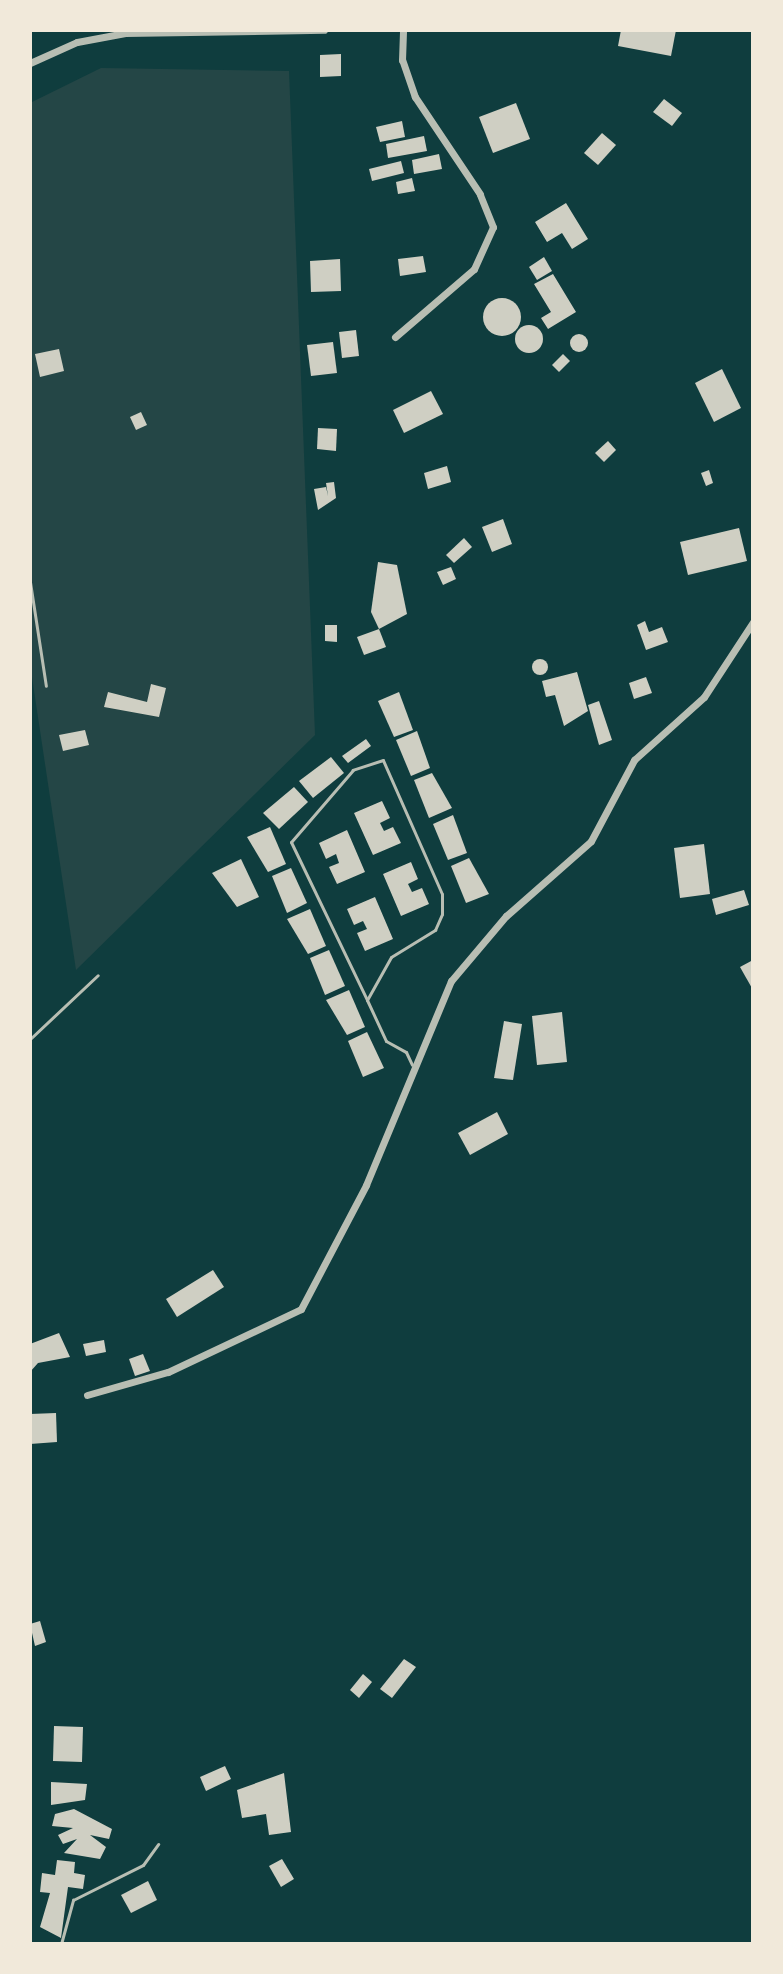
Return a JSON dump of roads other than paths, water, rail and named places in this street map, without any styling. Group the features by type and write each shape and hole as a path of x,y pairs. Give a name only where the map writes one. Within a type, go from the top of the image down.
{"street":[{"path":"30,63 77,42 125,33 324,30"},
{"path":"395,337 474,269 493,227 480,194 415,97 402,60 403,30"},
{"path":"87,1395 168,1372 301,1309 416,1072 458,972 506,916 591,841 634,760 704,697 753,622"}],"lane":[{"path":"30,582 46,686"},
{"path":"367,1000 391,957 435,930 442,914 442,894 383,760 353,770 291,842 386,1041 406,1052 416,1072"},
{"path":"30,1039 98,975"},
{"path":"61,1944 73,1900 143,1865 158,1844"}]}
